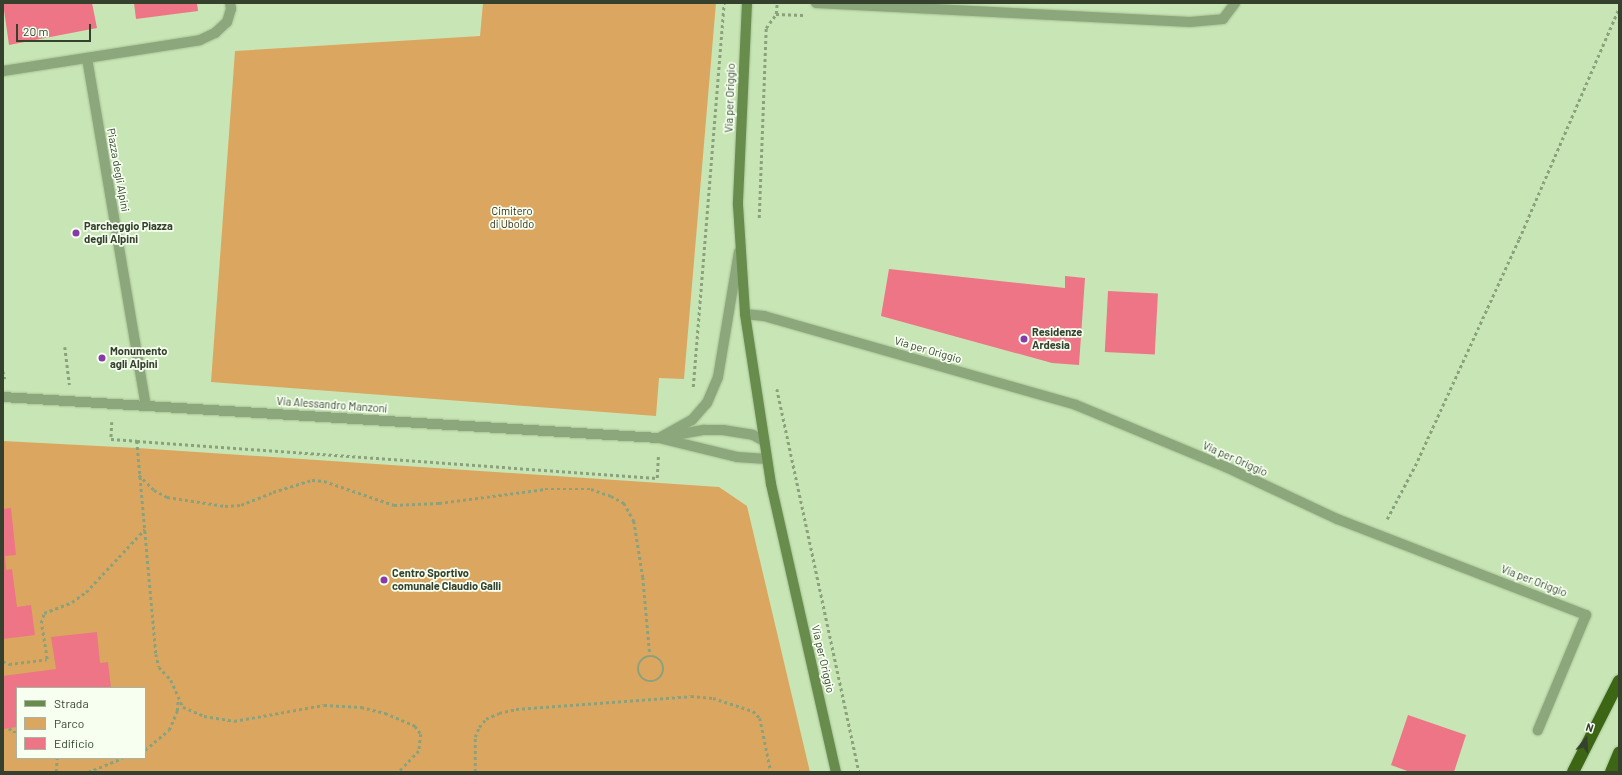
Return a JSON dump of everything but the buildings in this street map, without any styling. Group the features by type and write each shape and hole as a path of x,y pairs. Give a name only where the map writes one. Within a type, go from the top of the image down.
{"highway":[{"path":"1573,772 1619,681"},
{"path":"1611,772 1619,753"}],"street":[{"path":"3,71 200,40 215,33 227,22 231,9 230,3"},
{"name":"Via per Origgio","path":"747,3 738,205 745,314 767,459 836,772"},
{"path":"816,3 1190,22 1223,19 1235,3"},
{"name":"Piazza degli Alpini","path":"87,58 146,405"},
{"path":"659,438 692,420 707,403 718,377 740,246"},
{"name":"Via per Origgio","path":"745,314 764,316 1076,406 1226,467 1379,536 1586,615 1538,730"},
{"name":"Via Alessandro Manzoni","path":"3,397 112,402 659,438 737,457 767,459"},
{"name":"Via Alessandro Manzoni","path":"659,438 704,430 723,430 754,435 764,441"}],"path":[{"path":"692,392 724,3"},
{"path":"759,222 766,28 776,14 777,3"},
{"path":"1379,536 1416,466 1519,240 1619,8"},
{"path":"65,347 73,401"},
{"path":"775,382 859,772"},
{"path":"112,402 112,439 657,478 658,468"},
{"path":"137,440 156,654 159,667 171,680 183,707 191,712 234,721 324,705 343,705 385,713 415,726 421,734 419,751 400,772"},
{"path":"139,476 154,490 167,497 225,506 240,505 273,492 312,480 324,481 394,505 439,503 545,490 591,489 611,496 624,503 634,521 643,578 650,655"},
{"path":"3,661 9,664 47,658 41,623 44,613 72,602 86,592 145,529"},
{"path":"650,655 659,657 665,669 662,678 650,682 639,675 638,666 642,659 650,655"},
{"path":"475,772 475,737 479,727 486,719 498,712 516,709 691,696 713,698 753,711 760,718 771,772"},
{"path":"146,749 169,730 177,711 178,698"},
{"path":"9,728 16,732"},
{"path":"56,772 57,759"},
{"path":"88,772 120,759"}],"green space":[{"name":"Cimitero di Uboldo","path":"483,3 716,3 684,379 659,378 656,416 211,382 235,51 480,36"},
{"name":"Centro Sportivo comunale Claudio Galli","path":"3,441 137,448 719,487 747,506 810,772 3,772"}],"place":[{"name":"Parcheggio Piazza degli Alpini","path":"76,233"},
{"name":"Residenze Ardesia","path":"1024,339"},
{"name":"Monumento agli Alpini","path":"102,358"},
{"name":"Centro Sportivo comunale Claudio Galli","path":"384,580"}]}
